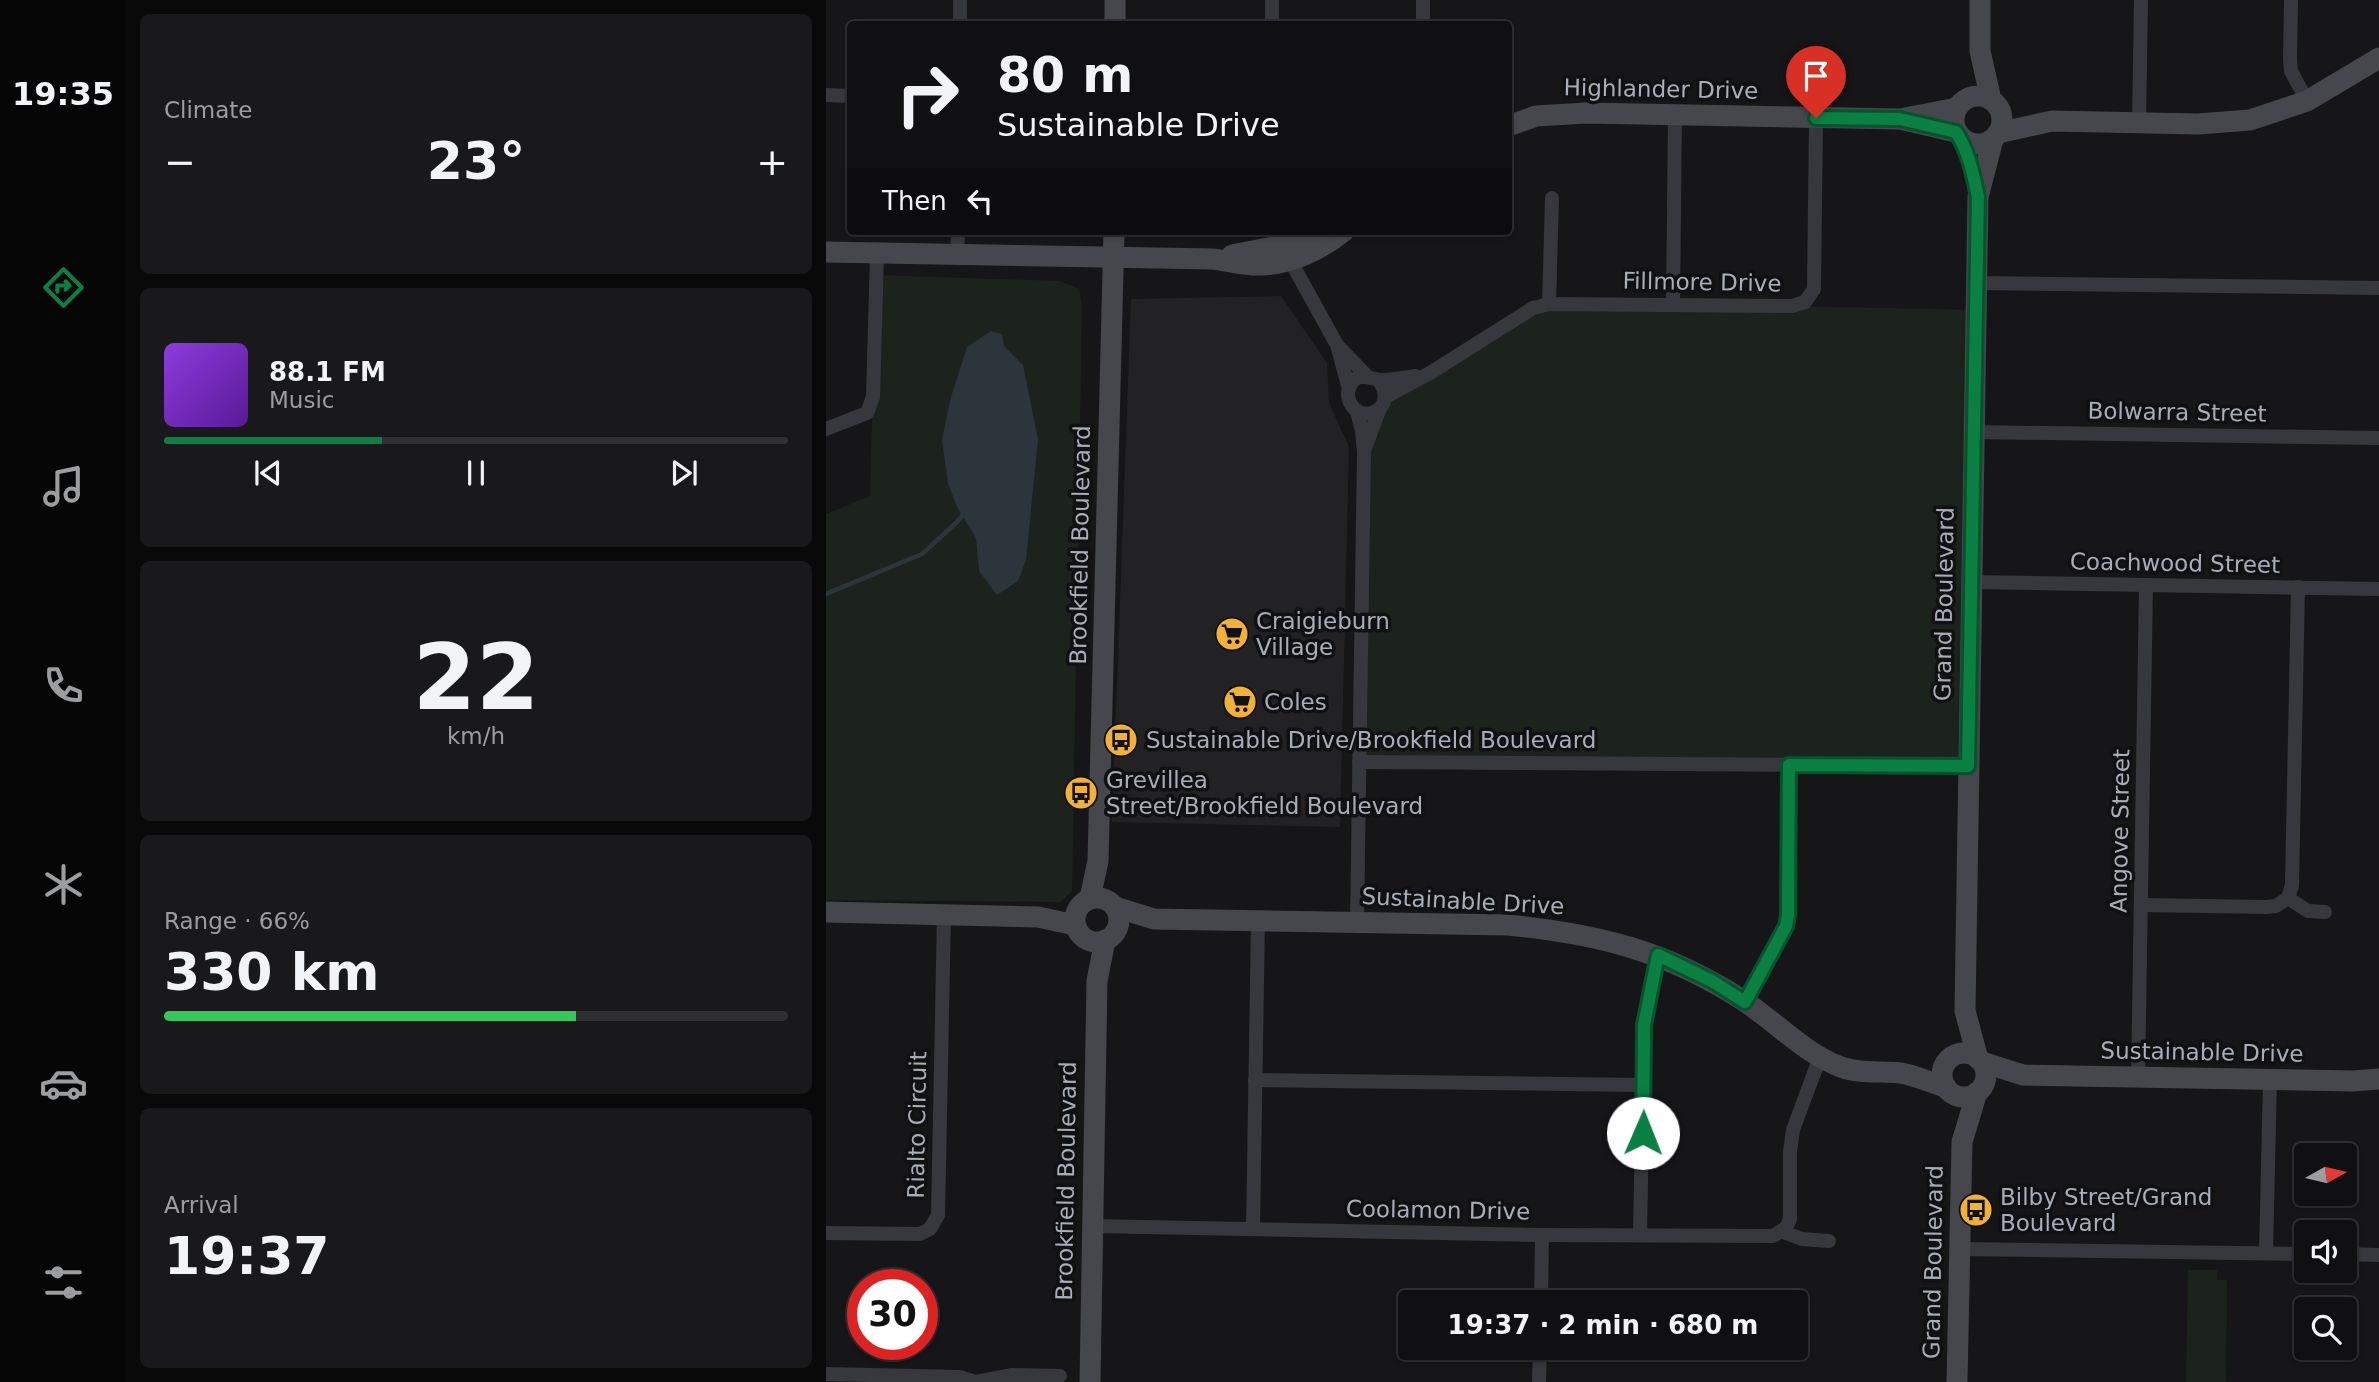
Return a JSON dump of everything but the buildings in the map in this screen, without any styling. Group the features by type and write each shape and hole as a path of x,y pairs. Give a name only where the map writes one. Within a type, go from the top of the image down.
{"street":[{"path":"960,0 960,21"},
{"path":"1115,0 1115,21"},
{"path":"1272,0 1272,21"},
{"path":"1423,0 1423,21"},
{"path":"1980,0 1979,51 1986,87 2002,119 1995,136"},
{"path":"2139,124 2141,0"},
{"path":"2291,0 2291,71 2307,101"},
{"path":"1979,51 1968,88 1954,118 1958,134 1965,141 1979,145 1995,136 2052,121"},
{"path":"1958,106 1971,97 1985,97 1994,103 2052,121 2139,124 2235,122 2267,116 2307,101 2379,58"},
{"path":"826,95 847,96"},
{"name":"Highlander Drive","path":"1512,125 1536,116 1566,114 1900,119 1958,106"},
{"path":"1673,304 1675,115"},
{"name":"Fillmore Drive","path":"1383,402 1533,308 1549,304 1792,306 1805,302 1814,289 1816,118"},
{"name":"Highlander Drive","path":"1900,119 1958,134"},
{"name":"Grand Boulevard","path":"1958,134 1969,160 1978,197"},
{"name":"Grand Boulevard","path":"1980,1060 1965,1012 1973,432 1978,197 1995,136"},
{"path":"1549,304 1552,198"},
{"path":"957,255 958,235"},
{"name":"Brookfield Boulevard","path":"1090,1382 1098,861 1114,235"},
{"path":"826,252 1213,259 1288,245 1317,235"},
{"path":"1288,245 1311,252 1337,235"},
{"path":"1288,245 1337,345 1349,389 1349,402 1357,411 1362,431 1364,452 1357,922"},
{"path":"826,429 867,413 873,397 877,254"},
{"path":"1976,283 2379,288"},
{"path":"1337,345 1385,390 1364,452"},
{"path":"1349,389 1356,379 1404,378 1430,373"},
{"path":"1357,411 1369,414 1383,402"},
{"name":"Bolwarra Street","path":"1973,432 2379,438"},
{"name":"Coachwood Street","path":"1971,582 2379,589"},
{"name":"Angove Street","path":"2138,1078 2146,585"},
{"path":"2142,905 2266,907 2276,906 2288,898 2292,885 2298,587"},
{"path":"1359,762 1968,766"},
{"path":"1745,1002 1786,926 1789,765"},
{"path":"2288,898 2308,911 2325,912"},
{"name":"Sustainable Drive","path":"826,912 1508,925 1562,930 1658,955 1712,981 1820,1057 1850,1069 1902,1073 1948,1090"},
{"name":"Rialto Circuit","path":"826,1233 920,1234 936,1220 944,914"},
{"path":"1253,1229 1258,920"},
{"path":"1640,1235 1644,1025 1658,955"},
{"name":"Grand Boulevard","path":"1949,1059 1965,1012"},
{"path":"1965,1053 1980,1060 1985,1074 1980,1089 1963,1097 1948,1090 1942,1074 1949,1059 1965,1053"},
{"path":"1783,1232 1791,1214 1790,1152 1793,1130 1820,1057"},
{"name":"Sustainable Drive","path":"1902,1073 1949,1059"},
{"name":"Sustainable Drive","path":"1980,1060 2023,1075 2353,1081 2379,1079"},
{"name":"Sustainable Drive","path":"1980,1089 2023,1075"},
{"path":"2266,1253 2270,1079"},
{"path":"1255,1080 1643,1085"},
{"name":"Grand Boulevard","path":"1962,1142 1980,1089"},
{"name":"Grand Boulevard","path":"1948,1090 1962,1142 1957,1382"},
{"name":"Coolamon Drive","path":"1092,1226 1767,1237 1783,1232 1802,1239 1829,1241"},
{"path":"1541,1290 1542,1235"},
{"path":"1960,1249 2294,1254"},
{"path":"2357,1254 2379,1255"},
{"path":"1539,1382 1540,1360"},
{"path":"826,1374 880,1378 960,1377 975,1382 1011,1375 1059,1376"}],"shaded area":[{"path":"876,275 1060,281 1079,289 1082,305 1072,891 1061,902 826,900 826,514 870,496"},
{"name":"Craigieburn Village","path":"1281,296 1327,363 1329,403 1349,447 1340,827 1112,822 1131,299"},
{"path":"1792,306 1976,310 1967,766 1359,762 1364,452 1380,408 1533,308"},
{"path":"991,331 1002,334 1004,346 1023,365 1038,439 1026,560 1018,581 997,595 979,571 976,538 957,507 948,483 942,440 951,397 967,347"},
{"path":"2188,1270 2217,1270 2217,1280 2227,1280 2226,1382 2186,1382"}],"waterway":[{"path":"826,594 922,554 965,512"}],"place":[{"name":"Craigieburn Village","path":"1232,634"},
{"name":"Coles","path":"1240,702"},
{"name":"Sustainable Drive/Brookfield Boulevard","path":"1121,740"},
{"name":"Grevillea Street/Brookfield Boulevard","path":"1081,793"},
{"name":"Bilby Street/Grand Boulevard","path":"1976,1210"}],"route":[{"path":"1643,1133 1644,1025 1658,955 1712,981 1745,1002 1786,926 1789,765 1968,766 1978,197 1972,169 1965,147 1956,132 1900,119 1816,118"}]}
